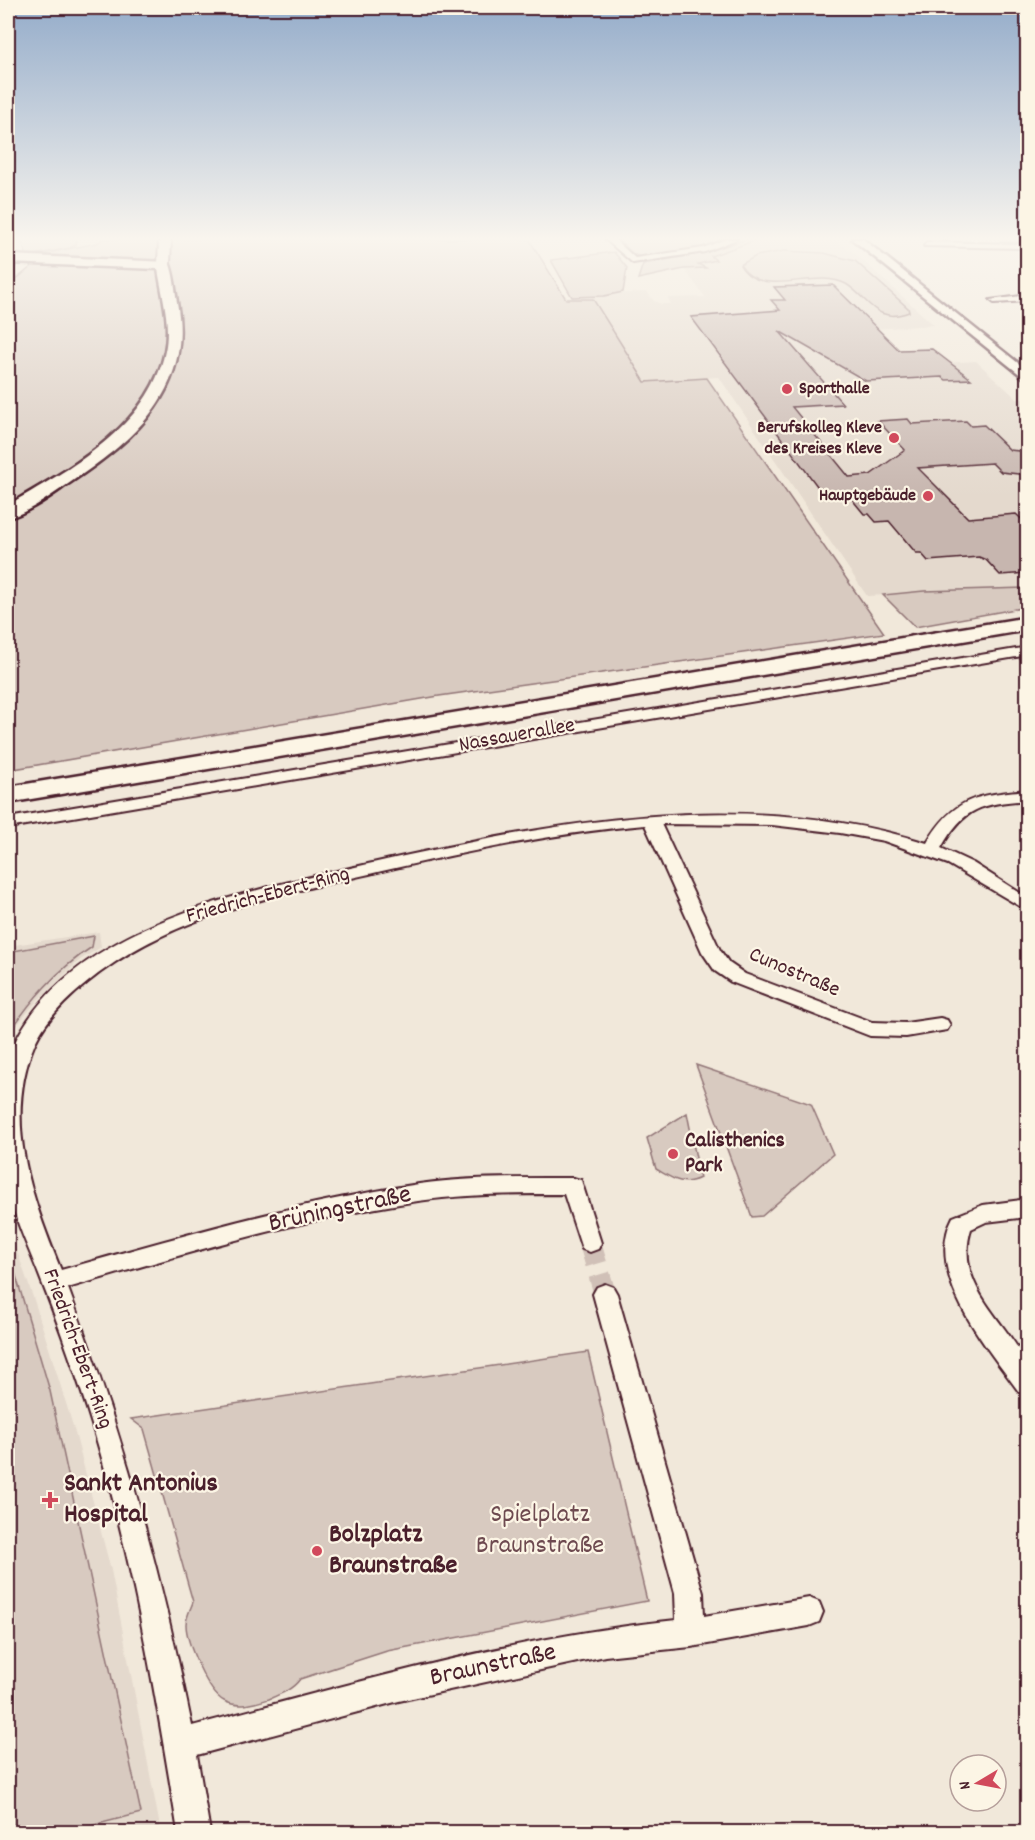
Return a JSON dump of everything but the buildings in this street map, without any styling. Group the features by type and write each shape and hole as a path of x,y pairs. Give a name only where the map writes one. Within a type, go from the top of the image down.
{"main road":[{"path":"8,512 82,465 113,441 152,400 162,383 173,353 172,325"},
{"name":"Nassauerallee","path":"8,795 1028,623"}],"street":[{"path":"963,325 1028,377"},
{"name":"Nassauerallee","path":"8,823 1028,651"},
{"path":"932,850 949,821 959,810 972,802 1028,795"},
{"name":"Friedrich-Ebert-Ring","path":"194,1833 181,1744 128,1509 106,1431 32,1226 10,1148 10,1093 27,1038 49,1006 88,970 172,923 227,903 436,852 561,828 650,819 751,819 814,825 932,850 983,877 1028,906"},
{"name":"Cunostraße","path":"650,819 711,952 722,967 738,978 870,1029 906,1030 940,1025"},
{"name":"Brüningstraße","path":"54,1282 218,1236 387,1200 442,1191 522,1186 573,1186 590,1243"},
{"path":"1028,1208 983,1214 961,1223 954,1248 965,1289 989,1329 1028,1384"},
{"path":"605,1294 689,1593 691,1633"},
{"name":"Braunstraße","path":"181,1744 399,1686 605,1642 691,1633 809,1612"}],"shaded area":[{"name":"Berufskolleg Kleve des Kreises Kleve","path":"609,325 934,325 873,329 911,365 976,361 1017,399 1023,399 1027,403 1027,588 867,596 719,377 645,382"},
{"path":"99,932 101,947 80,960 38,1000 17,1025 8,1044 8,946"},
{"name":"Sankt Antonius Hospital","path":"8,1225 74,1429 111,1570 161,1832 8,1832"}],"green space":[{"path":"8,325 609,325 645,382 707,378 884,633 439,696 8,770"},
{"path":"1027,588 1027,607 915,627 883,595 924,591"},
{"path":"94,936 92,947 67,965 45,987 8,1036 8,952"},
{"path":"696,1065 811,1104 833,1154 762,1216 752,1217"},
{"name":"Calisthenics Park","path":"687,1113 700,1178 688,1182 672,1178 656,1169 647,1138"},
{"name":"Sankt Antonius Hospital","path":"8,1249 50,1391 141,1813 67,1832 8,1832"},
{"name":"Bolzplatz Braunstraße","path":"588,1352 647,1601 387,1651 300,1679 294,1686 282,1693 253,1703 236,1705 218,1696 205,1678 190,1642 186,1621 193,1602 144,1429 131,1419"}],"tunnel":[{"path":"590,1243 605,1294"}],"place":[{"name":"Sporthalle","path":"787,389"},
{"name":"Berufskolleg Kleve des Kreises Kleve","path":"894,438"},
{"name":"Hauptgebäude","path":"928,496"},
{"name":"Calisthenics Park","path":"673,1154"},
{"name":"Sankt Antonius Hospital","path":"50,1500"},
{"name":"Bolzplatz Braunstraße","path":"317,1551"}],"park label":[{"name":"Spielplatz Braunstraße","path":"540,1530"}]}
